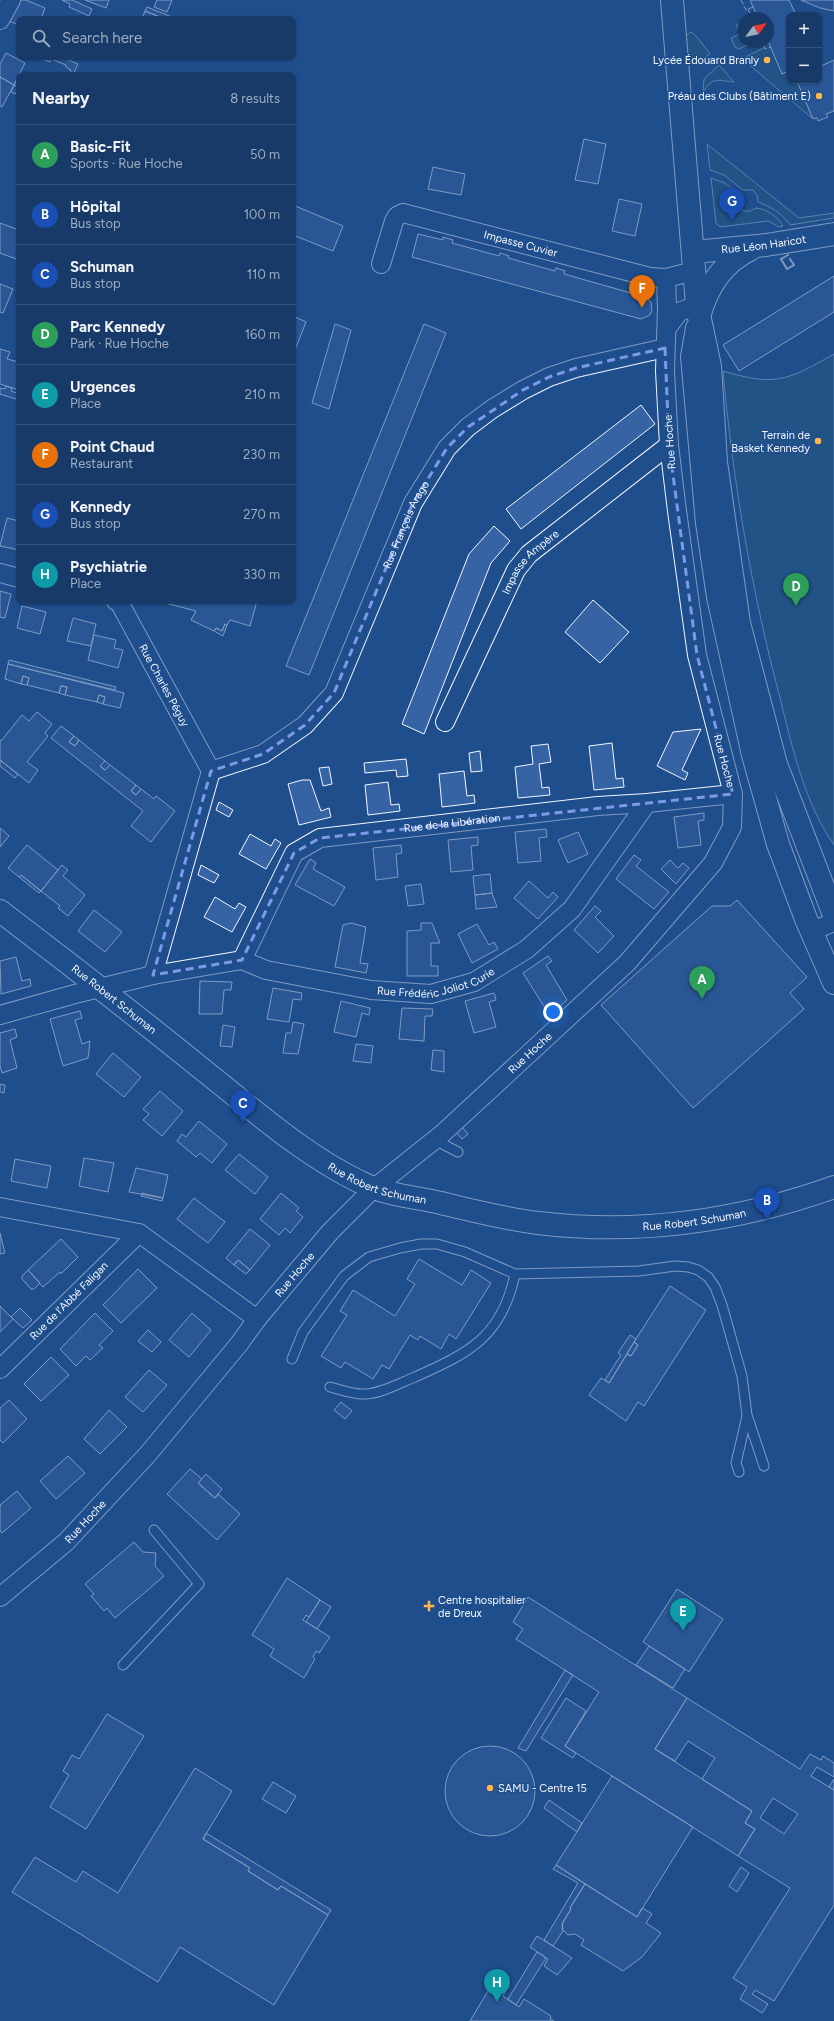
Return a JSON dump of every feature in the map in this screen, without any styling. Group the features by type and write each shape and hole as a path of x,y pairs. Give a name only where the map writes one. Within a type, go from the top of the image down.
{"main road":[{"path":"672,0 698,311 710,366 716,462 739,623 776,764 834,915"},
{"name":"Rue Léon Haricot","path":"694,261 766,245 834,234"},
{"path":"766,245 741,254 724,267 698,311 692,357 707,523 718,597 752,756 778,844 834,983"},
{"name":"Rue Robert Schuman","path":"0,911 301,1146 344,1174 373,1189 481,1213 540,1224 591,1227 640,1227 693,1223 727,1216 834,1187"}],"street":[{"path":"0,20 11,0"},
{"name":"Impasse Cuvier","path":"381,264 395,218 400,214 407,213 650,277 666,278 694,261"},
{"name":"Rue Hoche","path":"0,1597 66,1542 143,1460 239,1344 257,1319 330,1232 373,1189 435,1140 627,963 713,863 732,827 733,794 697,655 669,446 665,348 667,328 666,278"},
{"path":"667,328 679,312 698,311"},
{"name":"Rue François Arago","path":"211,772 263,754 305,724 334,693 413,503 447,448 468,427 516,394 549,377 576,368 665,348"},
{"name":"Impasse Ampère","path":"445,722 516,570 529,554 669,446"},
{"path":"0,573 16,577"},
{"name":"Rue Charles Péguy","path":"120,604 211,772"},
{"path":"153,975 211,772"},
{"name":"Rue de la Libération","path":"242,960 294,853 320,838 598,806 647,803 733,794"},
{"name":"Rue Frédéric Joliot Curie","path":"242,960 266,970 371,990 431,994 474,982 528,949 572,909 647,803"},
{"path":"812,931 834,922"},
{"path":"0,1015 153,975 242,960"},
{"path":"0,1207 138,1233 257,1319"},
{"name":"Rue de l'Abbé Faligan","path":"0,1369 138,1233"}],"lane":[{"path":"435,1140 458,1152"},
{"path":"292,1359 303,1332 344,1276 369,1257 421,1244 437,1244 465,1252 515,1274 639,1271 675,1266 698,1270 708,1277 715,1287 722,1305 742,1376 748,1415 764,1466"},
{"path":"330,1387 359,1393 380,1391 458,1358 488,1334 511,1293 515,1274"},
{"path":"739,1472 736,1463 748,1415"},
{"path":"123,1665 199,1584 154,1530"}],"highlighted area":[{"path":"665,348 669,445 697,655 733,794 320,838 294,853 242,960 153,975 211,771 263,754 305,725 334,693 413,503 447,448 468,427 523,390 549,377 576,368"}],"shaded area":[{"path":"691,32 697,37 710,54 694,64 686,58 685,36"},
{"path":"738,35 738,48 741,48 739,49 735,47 731,38"},
{"path":"763,48 773,48 786,67 786,84 798,84 813,119 746,62 746,57"},
{"path":"719,65 734,82 720,80 713,81 706,87 703,93 704,79"},
{"path":"707,144 799,218 834,213 834,218 790,225 776,211 758,202 757,195 753,190 743,190 724,175 710,170"},
{"path":"711,178 725,183 738,194 736,202 743,211 750,211 756,208 768,211 781,222 783,226 779,227 768,221 720,227 716,223"},
{"path":"834,354 834,845 815,812 795,758 761,620 738,496 723,371 756,379 769,380 793,375"}],"building":[{"path":"20,0 26,0 45,8 42,16 16,16 16,24 9,21"},
{"path":"62,0 72,0 92,9 89,16 69,7 70,4"},
{"path":"85,0 109,0 106,8"},
{"path":"157,0 172,0 167,12 154,7"},
{"path":"750,0 789,0 795,12 786,12 786,72 782,74 771,48 774,48 774,12 755,12"},
{"path":"801,0 834,0 834,11 820,8"},
{"path":"147,7 170,16 158,16 145,11"},
{"path":"145,11 158,16 143,16"},
{"path":"6,53 16,58 16,60 25,63 20,72 16,72 16,81 14,85 0,77 0,64"},
{"path":"54,60 68,60 78,64 74,72 70,72 71,70 66,67 66,65"},
{"name":"Préau des Clubs (Bâtiment E)","path":"834,60 834,111 826,114 828,117 818,121 817,118 813,119 798,84 822,84 822,66"},
{"path":"0,77 14,85 2,107 0,106"},
{"path":"14,85 16,86 15,94 11,92"},
{"path":"584,139 606,144 598,184 575,180"},
{"path":"433,167 465,174 461,195 428,189"},
{"path":"619,199 642,204 635,236 612,231"},
{"path":"296,206 343,226 333,251 296,236"},
{"path":"0,223 16,229 16,259 0,253"},
{"path":"418,234 443,240 443,237 453,240 452,243 499,256 500,253 509,256 508,258 555,271 556,268 565,271 564,274 645,297 651,302 652,310 650,315 641,319 412,257"},
{"path":"834,276 834,312 739,371 723,345"},
{"path":"0,284 13,289 3,313 0,312"},
{"path":"296,317 306,322 296,347"},
{"path":"335,324 351,330 329,409 312,403"},
{"path":"424,324 446,333 309,675 286,666"},
{"path":"0,349 10,352 7,359 16,361 16,389 0,384"},
{"path":"6,386 12,388 11,391 16,393 16,399 0,394 0,388 5,389"},
{"path":"641,405 655,424 521,529 506,509"},
{"path":"7,518 16,520 16,549 0,546"},
{"path":"494,526 510,541 491,563 424,734 402,724 469,554"},
{"path":"0,591 11,594 5,618 0,617"},
{"path":"593,600 629,632 600,663 565,632"},
{"path":"169,604 256,604 250,626 230,620 227,625 225,624 222,631 216,628 214,631 191,620 196,611"},
{"path":"22,606 46,612 40,634 17,628"},
{"path":"73,618 96,624 91,646 67,641"},
{"path":"225,624 227,625 223,636 214,631 216,628 222,631"},
{"path":"94,635 116,640 114,648 123,650 118,668 88,660"},
{"path":"9,660 116,687 115,690 8,664"},
{"path":"8,664 124,693 120,708 103,704 105,697 99,695 97,702 65,695 67,687 61,686 59,693 27,685 29,678 23,676 21,684 5,679"},
{"path":"23,676 29,678 27,685 21,684"},
{"path":"61,686 67,687 65,695 59,693"},
{"path":"99,695 105,697 103,704 97,702"},
{"path":"37,712 52,724 45,733 48,736 27,762 38,770 29,783 0,760 0,740 1,741 22,715 29,721"},
{"path":"61,726 74,736 69,742 75,746 79,740 105,761 100,766 105,770 110,765 136,785 131,791 136,795 141,789 154,799 156,796 175,811 151,842 131,826 143,811 51,738"},
{"path":"701,729 682,770 688,773 685,780 657,766 673,732"},
{"path":"74,736 79,740 75,746 69,742"},
{"path":"612,743 616,779 623,778 624,787 594,790 589,746"},
{"path":"548,744 551,762 539,764 542,788 549,787 550,795 518,798 515,767 533,764 531,746"},
{"path":"480,751 482,771 471,772 469,753"},
{"path":"406,759 408,776 397,777 396,770 365,773 364,763"},
{"path":"0,760 18,774 15,778 0,766"},
{"path":"105,761 110,765 105,770 100,766"},
{"path":"329,767 332,784 323,786 319,768"},
{"path":"464,771 467,796 474,795 475,803 442,807 439,774"},
{"path":"302,780 310,780 321,811 329,808 331,817 299,825 288,784"},
{"path":"388,782 391,805 399,804 400,811 368,815 365,785"},
{"path":"136,785 141,789 136,795 131,791"},
{"path":"219,802 233,810 229,817 216,810"},
{"path":"704,813 704,820 698,821 701,845 678,848 674,817"},
{"path":"0,828 9,836 0,847"},
{"path":"546,829 547,837 539,838 541,861 518,863 515,832"},
{"path":"578,832 588,854 568,863 558,840"},
{"path":"250,834 271,846 275,839 281,843 266,869 239,854"},
{"path":"478,837 478,845 471,846 473,870 451,872 448,840"},
{"path":"27,845 58,870 41,891 21,875 19,877 8,868"},
{"path":"401,845 402,853 396,854 398,877 376,880 373,848"},
{"path":"634,855 641,860 636,866 669,892 654,909 616,879"},
{"path":"310,859 316,863 313,869 345,887 334,906 295,885"},
{"path":"670,860 678,868 683,863 689,868 676,884 661,869"},
{"path":"62,865 68,870 63,876 85,895 68,916 58,908 60,906 41,891"},
{"path":"201,865 219,875 214,883 198,875"},
{"path":"490,874 492,893 475,895 473,876"},
{"path":"21,875 41,891 39,893 19,877"},
{"path":"529,881 548,898 553,892 558,897 538,919 514,898"},
{"path":"421,884 424,904 408,906 405,886"},
{"path":"492,893 497,907 476,909 475,895"},
{"path":"215,897 235,909 239,903 246,907 232,932 204,917"},
{"path":"737,900 807,977 790,993 804,1009 693,1108 601,1005 712,906 730,906"},
{"path":"595,906 601,911 595,917 614,936 598,953 574,930"},
{"path":"94,910 122,932 105,952 78,931"},
{"path":"351,923 366,927 360,963 368,964 366,973 335,967 343,925"},
{"path":"421,923 432,923 440,943 431,943 431,966 438,966 438,976 407,976 407,931 421,930"},
{"path":"477,924 489,945 494,942 498,949 472,963 458,934"},
{"path":"548,956 552,961 546,965 567,1000 550,1016 523,973"},
{"path":"16,957 22,981 30,979 31,986 1,994 0,961"},
{"path":"200,981 232,982 231,990 224,990 222,1014 199,1014"},
{"path":"273,988 302,993 301,1000 293,999 289,1022 267,1019"},
{"path":"494,993 496,1000 489,1002 496,1027 474,1033 465,1001"},
{"path":"341,1001 370,1008 369,1015 362,1013 356,1037 334,1032"},
{"path":"402,1008 433,1009 432,1016 425,1016 424,1041 399,1039"},
{"path":"80,1011 82,1018 75,1020 82,1044 90,1041 88,1058 63,1066 50,1019"},
{"path":"293,1022 304,1024 298,1054 283,1053 286,1033 291,1033"},
{"path":"223,1025 235,1027 232,1047 220,1046"},
{"path":"15,1029 17,1037 10,1040 17,1068 2,1073 0,1066 0,1033"},
{"path":"356,1044 373,1046 371,1063 353,1061"},
{"path":"433,1050 444,1051 444,1072 431,1070"},
{"path":"113,1053 141,1077 124,1097 96,1074"},
{"path":"0,1084 5,1085 4,1093 0,1092"},
{"path":"160,1091 183,1111 162,1136 143,1120 149,1114 143,1109"},
{"path":"199,1121 227,1144 212,1163 200,1153 196,1157 177,1141 182,1134 186,1137"},
{"path":"462,1127 468,1134 462,1139 456,1132"},
{"path":"239,1154 268,1177 255,1194 225,1170"},
{"path":"84,1158 114,1163 108,1192 79,1186"},
{"path":"15,1159 51,1166 47,1188 11,1181"},
{"path":"136,1168 168,1175 163,1198 129,1192"},
{"path":"142,1193 163,1198 162,1201 141,1196"},
{"path":"281,1193 299,1208 296,1211 303,1217 290,1233 285,1228 279,1235 260,1219"},
{"path":"194,1198 225,1222 208,1243 177,1219"},
{"path":"250,1229 270,1245 250,1270 238,1260 234,1265 226,1258"},
{"path":"0,1233 5,1253 0,1254"},
{"path":"61,1239 78,1257 61,1274 60,1272 43,1287 28,1270"},
{"path":"419,1259 462,1285 471,1270 491,1283 456,1339 449,1334 441,1349 420,1336 418,1340 410,1335 389,1369 382,1365 373,1379 345,1362 341,1368 321,1356 347,1315 340,1311 353,1290 395,1316 415,1284 407,1279"},
{"path":"238,1260 250,1270 246,1274 234,1265"},
{"path":"138,1269 157,1288 121,1323 103,1305"},
{"path":"28,1270 40,1283 34,1289 31,1289 22,1279 22,1276"},
{"path":"670,1286 706,1310 644,1406 638,1402 626,1421 589,1395 601,1378 609,1383 627,1354 631,1356 638,1345 634,1342"},
{"path":"0,1306 13,1319 0,1332"},
{"path":"20,1308 32,1320 23,1328 11,1317"},
{"path":"95,1313 113,1331 99,1345 103,1348 90,1360 86,1356 76,1366 60,1349"},
{"path":"192,1313 211,1330 189,1357 169,1340"},
{"path":"148,1330 161,1342 152,1352 138,1341"},
{"path":"630,1335 636,1339 609,1383 605,1380 621,1355 618,1353"},
{"path":"634,1342 638,1345 631,1356 627,1354"},
{"path":"51,1357 69,1375 41,1401 24,1384"},
{"path":"149,1370 167,1385 143,1412 125,1397"},
{"path":"9,1400 27,1419 3,1443 0,1440 0,1408"},
{"path":"341,1402 352,1411 345,1419 334,1410"},
{"path":"109,1410 127,1427 100,1454 84,1439"},
{"path":"68,1456 85,1473 56,1499 40,1481"},
{"path":"190,1469 202,1479 198,1483 215,1498 218,1494 240,1514 217,1540 167,1494"},
{"path":"206,1474 222,1489 215,1498 198,1483"},
{"path":"17,1491 31,1508 2,1533 0,1531 0,1505"},
{"path":"134,1542 143,1552 156,1553 155,1566 164,1576 115,1618 107,1608 104,1611 91,1596 94,1594 85,1584"},
{"path":"287,1578 320,1600 309,1617 306,1615 303,1620 330,1637 319,1653 316,1651 313,1657 315,1659 304,1678 270,1656 274,1649 252,1635"},
{"path":"677,1589 723,1619 689,1672 643,1642"},
{"path":"528,1597 687,1698 655,1749 752,1811 745,1823 755,1829 738,1856 565,1746 599,1692 516,1639 523,1629 513,1622"},
{"path":"320,1600 331,1607 317,1629 306,1622"},
{"path":"649,1646 685,1669 673,1688 636,1665"},
{"path":"565,1670 573,1675 526,1751 518,1748"},
{"path":"566,1698 586,1711 565,1746 576,1753 573,1758 541,1738"},
{"path":"687,1698 800,1769 810,1754 821,1760 823,1756 834,1763 834,1777 817,1767 811,1776 834,1790 834,1905 774,2001 755,1990 752,1994 768,2004 762,2013 740,1999 747,1987 733,1978 790,1888 738,1856 755,1829 745,1823 752,1811 702,1779 715,1758 688,1741 675,1761 655,1749","holes":["773,1798 798,1814 784,1834 760,1818"]},
{"path":"107,1714 144,1736 86,1829 50,1807 69,1775 63,1771 72,1755 79,1759"},
{"name":"SAMU - Centre 15","path":"490,1746 507,1749 522,1759 532,1774 535,1791 532,1808 522,1823 507,1833 490,1836 473,1833 458,1823 448,1808 445,1791 448,1774 458,1759 473,1749"},
{"path":"195,1768 232,1791 203,1839 250,1868 248,1871 278,1890 281,1886 328,1915 274,2005 180,1947 158,1982 12,1892 35,1857 76,1882 83,1871 118,1893"},
{"path":"612,1776 693,1827 637,1917 556,1865"},
{"path":"834,1779 834,1790 829,1787"},
{"path":"273,1782 296,1796 286,1813 262,1799"},
{"path":"549,1800 582,1823 577,1832 544,1808"},
{"path":"206,1833 331,1910 328,1915 281,1886 278,1890 248,1871 250,1868 203,1839"},
{"path":"556,1865 585,1884 570,1908 571,1909 562,1924 563,1931 553,1946 544,1940 578,1883 553,1869"},
{"path":"741,1867 749,1873 737,1892 729,1886"},
{"path":"585,1884 637,1917 642,1908 652,1914 646,1923 661,1933 642,1957 623,1971 581,1945 584,1940 575,1934 568,1935 562,1929 563,1922 571,1909 570,1908"},
{"path":"537,1936 572,1958 557,1975 544,1966 548,1959 530,1947"},
{"path":"537,1952 546,1958 516,2005 508,1999"},
{"path":"494,1981 507,1989 503,1996 519,2007 524,1999 551,2016 550,2019 554,2021 470,2021"}],"fence":[{"path":"741,0 746,10 753,7"},
{"path":"765,48 768,48"}],"wall":[{"path":"788,255 781,259 787,269 794,265 790,259"}],"place":[{"name":"Lycée Édouard Branly","path":"767,60"},
{"name":"Préau des Clubs (Bâtiment E)","path":"819,96"},
{"name":"Kennedy","path":"732,221"},
{"name":"Point Chaud","path":"642,308"},
{"name":"Terrain de Basket Kennedy","path":"818,441"},
{"name":"Parc Kennedy","path":"796,606"},
{"name":"Basic-Fit","path":"702,999"},
{"name":"Schuman","path":"243,1123"},
{"name":"Hôpital","path":"767,1220"},
{"name":"Centre hospitalier de Dreux","path":"429,1606"},
{"name":"Urgences","path":"683,1631"},
{"name":"SAMU - Centre 15","path":"490,1788"},
{"name":"Psychiatrie","path":"497,2002"}]}
